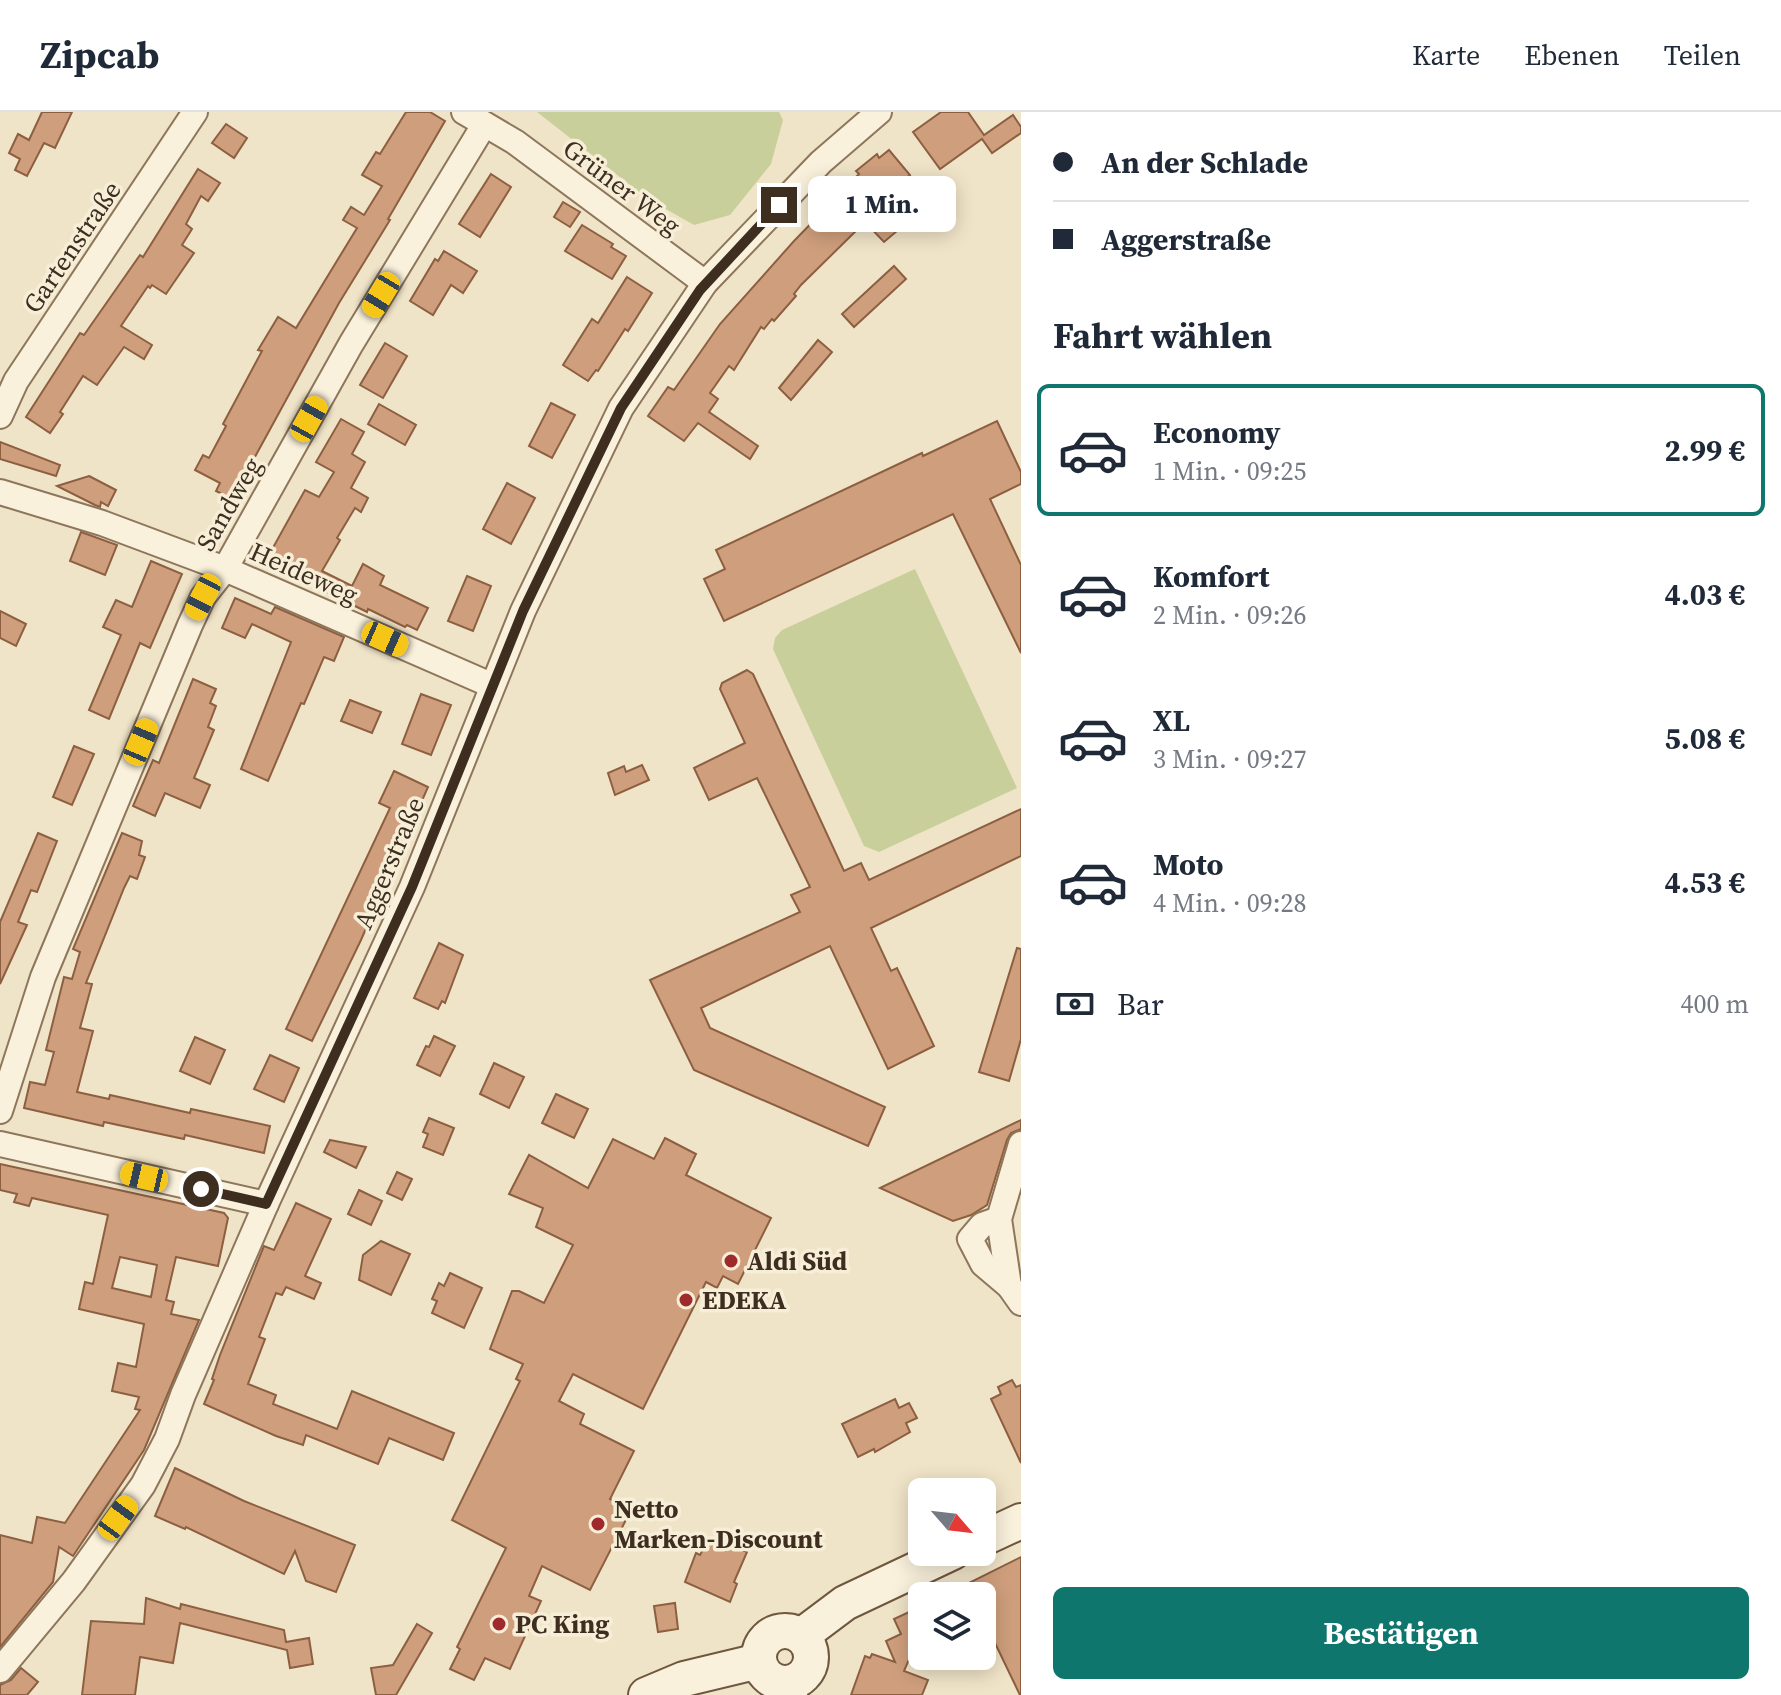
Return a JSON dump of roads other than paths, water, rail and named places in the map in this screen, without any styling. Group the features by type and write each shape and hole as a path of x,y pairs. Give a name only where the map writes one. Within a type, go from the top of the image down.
{"main road":[{"path":"996,1533 1021,1521"},
{"path":"801,1636 845,1603 923,1566"},
{"path":"785,1631 801,1636 810,1650 809,1667 793,1689 767,1676 759,1661 761,1646 771,1635 785,1631"},
{"path":"646,1695 684,1679 759,1661"}],"street":[{"name":"Gartenstraße","path":"0,416 16,381 195,112"},
{"name":"Aggerstraße","path":"0,1670 74,1581 143,1485 167,1439 266,1204 412,887 523,611 621,408 705,283 821,162 879,112"},
{"name":"Grüner Weg","path":"474,118 515,142 705,283"},
{"name":"Sandweg","path":"0,1111 49,962 203,597 225,569 474,118"},
{"name":"Heideweg","path":"0,492 102,523 225,569 491,685"},
{"path":"0,1144 266,1204"},
{"path":"1015,1295 983,1264 970,1239 982,1225 999,1219 1021,1144"}],"place":[{"name":"Aldi Süd","path":"731,1261"},
{"name":"EDEKA","path":"686,1300"},
{"name":"Netto Marken-Discount","path":"598,1524"},
{"name":"PC King","path":"499,1624"}]}
